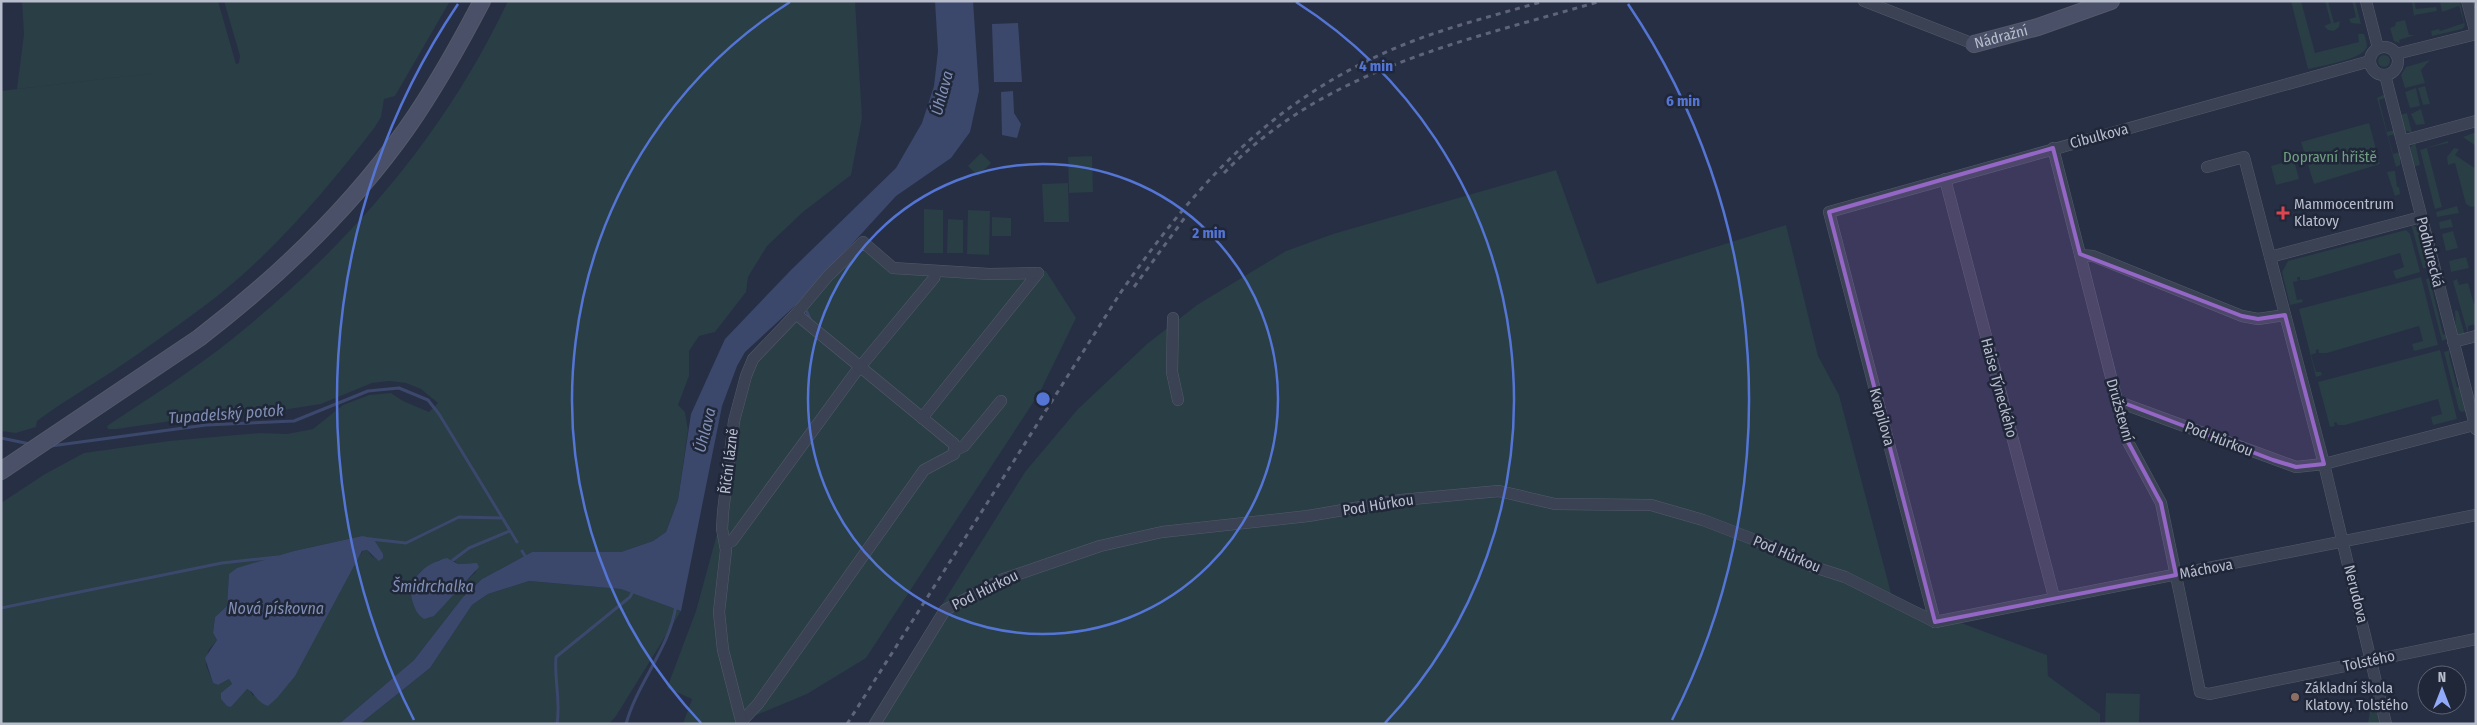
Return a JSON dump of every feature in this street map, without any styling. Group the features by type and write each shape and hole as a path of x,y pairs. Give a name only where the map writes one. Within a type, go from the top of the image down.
{"main road":[{"path":"1,472 130,386 226,317 297,255 374,171 407,128 456,50 482,1"},
{"name":"Nádražní","path":"1974,44 2038,26 2111,1"}],"street":[{"name":"Nádražní","path":"1864,1 1974,44"},
{"path":"2366,1 2378,48"},
{"path":"2396,54 2476,34 2467,1"},
{"path":"2378,48 2388,48 2396,54 2398,62 2395,70 2385,75 2375,72 2370,61 2373,52 2378,48"},
{"name":"Cibulkova","path":"1829,212 2370,61"},
{"name":"Podhůrecká","path":"2385,75 2475,427"},
{"path":"2402,140 2476,121"},
{"name":"Družstevní","path":"2053,148 2127,440 2161,503 2198,688 2204,694"},
{"path":"2207,167 2244,157 2324,464"},
{"name":"Haise Týneckého","path":"1945,179 2054,597"},
{"name":"Kvapilova","path":"1829,212 1935,622"},
{"path":"2270,257 2421,217"},
{"name":"Říční lázně","path":"742,722 723,650 719,612 726,544 722,529 734,421 746,376 753,359 796,314 828,276 863,242 894,268 936,272"},
{"path":"2080,255 2093,256 2242,316 2258,319 2285,315"},
{"path":"726,544 732,541 855,373 934,278 936,272 1038,273 922,418"},
{"path":"796,314 954,444 956,450"},
{"path":"1173,318 1172,372 1178,400"},
{"path":"2453,342 2476,336"},
{"name":"Pod Hůrkou","path":"2116,401 2296,467 2324,464 2475,427"},
{"path":"742,722 758,704 924,470 954,454 956,450 964,446 1001,402"},
{"name":"Nerudova","path":"2324,464 2373,661 2386,724"},
{"name":"Pod Hůrkou","path":"875,724 945,610 978,590 1022,572 1100,546 1162,532 1308,516 1402,500 1499,491 1555,504 1651,504 1703,520 1814,566 1846,577 1935,622"},
{"name":"Máchova","path":"1935,622 2476,514"},
{"name":"Tolstého","path":"2204,694 2476,639"}],"highlighted area":[{"path":"2053,148 2080,254 2242,316 2258,319 2285,315 2324,464 2296,467 2273,460 2116,400 2127,440 2161,503 2176,575 1935,622 1829,212"}],"green space":[{"path":"22,1 218,1 236,64 239,63 240,56 224,1 450,1 395,96 384,99 381,117 375,127 316,200 251,267 203,307 124,363 46,414 37,421 36,427 16,433 1,431 1,91 197,68 17,89 24,34"},
{"path":"508,1 855,1 862,118 851,175 803,212 767,246 748,277 746,292 715,332 699,336 689,351 689,376 678,405 685,412 688,430 678,500 666,532 653,541 621,552 532,552 482,579 463,597 414,660 339,724 1,724 1,503 45,474 84,453 169,441 260,433 287,434 313,429 343,405 369,395 391,393 403,401 429,412 438,403 421,389 406,383 389,381 372,383 321,404 270,412 212,415 117,429 108,429 107,426 231,340 315,266 389,186 423,143 454,98 482,51","holes":["362,536 374,559 367,550 363,551 253,696 250,690 246,689 231,707 232,684 229,679 218,685 213,683 206,665 208,651 217,640 213,633 215,617 227,606 229,574 294,551","439,560 453,560 458,564 472,563 476,572 451,595 434,616 413,581 421,571"]},
{"path":"2291,1 2301,1 2315,53 2359,42 2358,34 2364,34 2367,46 2365,51 2359,55 2332,64 2308,69"},
{"path":"2325,1 2328,1 2334,23 2340,21 2339,27 2334,31 2328,30 2324,26 2331,23"},
{"path":"2352,1 2355,1 2361,24 2351,23 2349,19 2356,17"},
{"path":"2412,1 2414,1 2416,9 2436,7 2437,11 2415,15 2414,17"},
{"path":"2460,1 2465,26 2462,29 2432,36 2431,31 2439,29 2440,31 2464,23 2459,6 2442,12 2440,3"},
{"path":"2405,20 2409,35 2415,35 2399,40 2400,43 2394,41 2390,28 2395,26 2396,22"},
{"path":"2384,55 2390,61 2384,67 2378,61"},
{"path":"2430,60 2421,70 2425,83 2405,88 2401,75 2406,67"},
{"path":"2425,86 2430,104 2423,105 2418,88"},
{"path":"2416,88 2420,106 2410,108 2405,92"},
{"path":"2385,94 2386,98 2379,100 2387,132 2394,130 2395,134 2388,136 2393,154 2400,152 2400,165 2396,167 2377,98"},
{"path":"2421,109 2425,124 2416,125 2411,114"},
{"path":"2407,113 2412,133 2405,130 2400,115"},
{"name":"Dopravní hřiště","path":"2369,123 2380,164 2314,184 2301,142"},
{"path":"2476,132 2476,146 2463,137"},
{"path":"2448,141 2448,143 2427,148 2442,207 2435,209 2420,150"},
{"path":"2415,142 2420,165 2413,167 2409,149"},
{"path":"2454,148 2459,149 2455,155 2476,169 2476,206 2471,207 2466,204 2455,163 2448,165 2447,157"},
{"path":"981,153 991,163 978,176 968,166"},
{"path":"1092,156 1093,192 1069,193 1068,157"},
{"path":"2294,160 2299,179 2276,185 2271,166"},
{"path":"1556,170 1597,284 1786,225 1818,356 1839,395 1892,597 2047,655 2048,676 2100,714 2100,724 867,724 1025,472 1078,409 1147,344 1197,305 1286,251 1333,234"},
{"path":"2395,171 2400,194 2395,196 2387,172"},
{"path":"1068,183 1069,222 1044,222 1042,184"},
{"path":"2457,206 2459,213 2437,217 2436,212"},
{"path":"924,209 943,210 943,253 924,253"},
{"path":"968,210 990,211 989,255 967,254"},
{"path":"992,217 1011,218 1011,236 992,236"},
{"path":"948,219 963,220 963,253 947,253"},
{"path":"2451,219 2453,227 2440,229 2439,222"},
{"path":"2411,224 2419,229 2428,268 2423,268"},
{"path":"2406,230 2410,234 2420,272 2396,279 2393,271 2404,267 2400,253 2308,280 2300,280 2300,277 2297,277 2298,281 2293,282 2297,300 2302,299 2303,302 2290,305 2282,272 2288,261"},
{"path":"2453,231 2458,248 2446,251 2442,234"},
{"path":"863,242 884,261 989,274 1046,271 1076,318 1040,392 866,658 807,694 742,721 741,724 683,724 692,699 667,688 696,611 723,512 734,421 753,359"},
{"path":"2466,257 2469,268 2451,272 2449,261"},
{"path":"2421,277 2438,345 2414,351 2412,344 2423,341 2419,326 2327,353 2319,353 2318,349 2316,353 2311,355 2316,372 2321,372 2322,375 2316,377 2299,309"},
{"path":"2432,277 2433,283 2431,285 2443,334 2446,335 2447,339 2442,341 2426,279"},
{"path":"2457,279 2459,285 2468,283 2474,304 2476,304 2476,324 2468,326 2468,334 2453,281"},
{"path":"2455,310 2458,311 2465,335 2459,335 2456,332"},
{"path":"2440,350 2457,419 2433,425 2431,417 2442,414 2438,399 2345,425 2338,425 2336,422 2334,423 2335,426 2330,427 2318,382"},
{"path":"2450,350 2449,355 2457,387 2460,388 2466,411 2462,412 2459,410 2444,352"},
{"path":"529,581 622,589 681,611 616,716 609,724 360,724 430,668 472,605 488,594"},
{"path":"2106,693 2140,694 2139,724 2105,724"},
{"path":"2373,709 2380,714 2383,724 2356,724 2368,723 2370,711"}],"water":[{"name":"Úhlava","path":"935,1 973,1 979,91 970,132 951,158 896,196 797,304 745,352 737,366 722,406 681,611 621,589 529,581 488,594 472,605 430,668 360,724 339,724 414,660 463,597 482,579 532,552 621,552 653,541 666,532 678,500 691,414 725,339 791,270 896,168 922,123 934,86 938,51"},
{"path":"1018,23 1022,82 994,82 992,24"},
{"path":"1013,91 1014,113 1021,124 1017,138 1002,135 1001,92"},
{"name":"Nová pískovna","path":"362,536 373,538 383,554 383,558 379,561 367,550 362,551 295,676 268,706 247,689 231,707 227,706 221,699 221,693 232,684 229,679 218,685 213,683 205,658 217,640 213,633 215,617 227,606 229,574 237,568 294,551"},
{"name":"Šmidrchalka","path":"447,558 458,564 477,563 479,567 434,616 424,619 417,612 413,603 412,587 419,573 425,568"}],"waterway":[{"path":"807,312 811,321"},
{"name":"Tupadelský potok","path":"51,446 206,425 294,421 368,391 399,388 428,400 439,414 517,542"},
{"name":"Tupadelský potok","path":"1,438 30,444"},
{"path":"370,539 406,543 459,517 501,518"},
{"path":"453,560 469,548 510,531"},
{"path":"522,551 527,559"},
{"path":"1,608 222,563 278,557"},
{"path":"557,724 556,657 630,597 633,591"},
{"path":"626,724 631,709 667,636 673,621 676,605"}],"railway":[{"path":"847,724 1121,292 1181,212 1213,176 1247,143 1283,113 1322,86 1366,62 1429,35 1544,1"},
{"path":"1224,173 1264,137 1307,107 1352,83 1449,45 1601,1"},
{"path":"1134,287 1186,216"}],"place":[{"name":"Mammocentrum Klatovy","path":"2283,213"},
{"name":"Základní škola Klatovy, Tolstého","path":"2295,697"}]}
